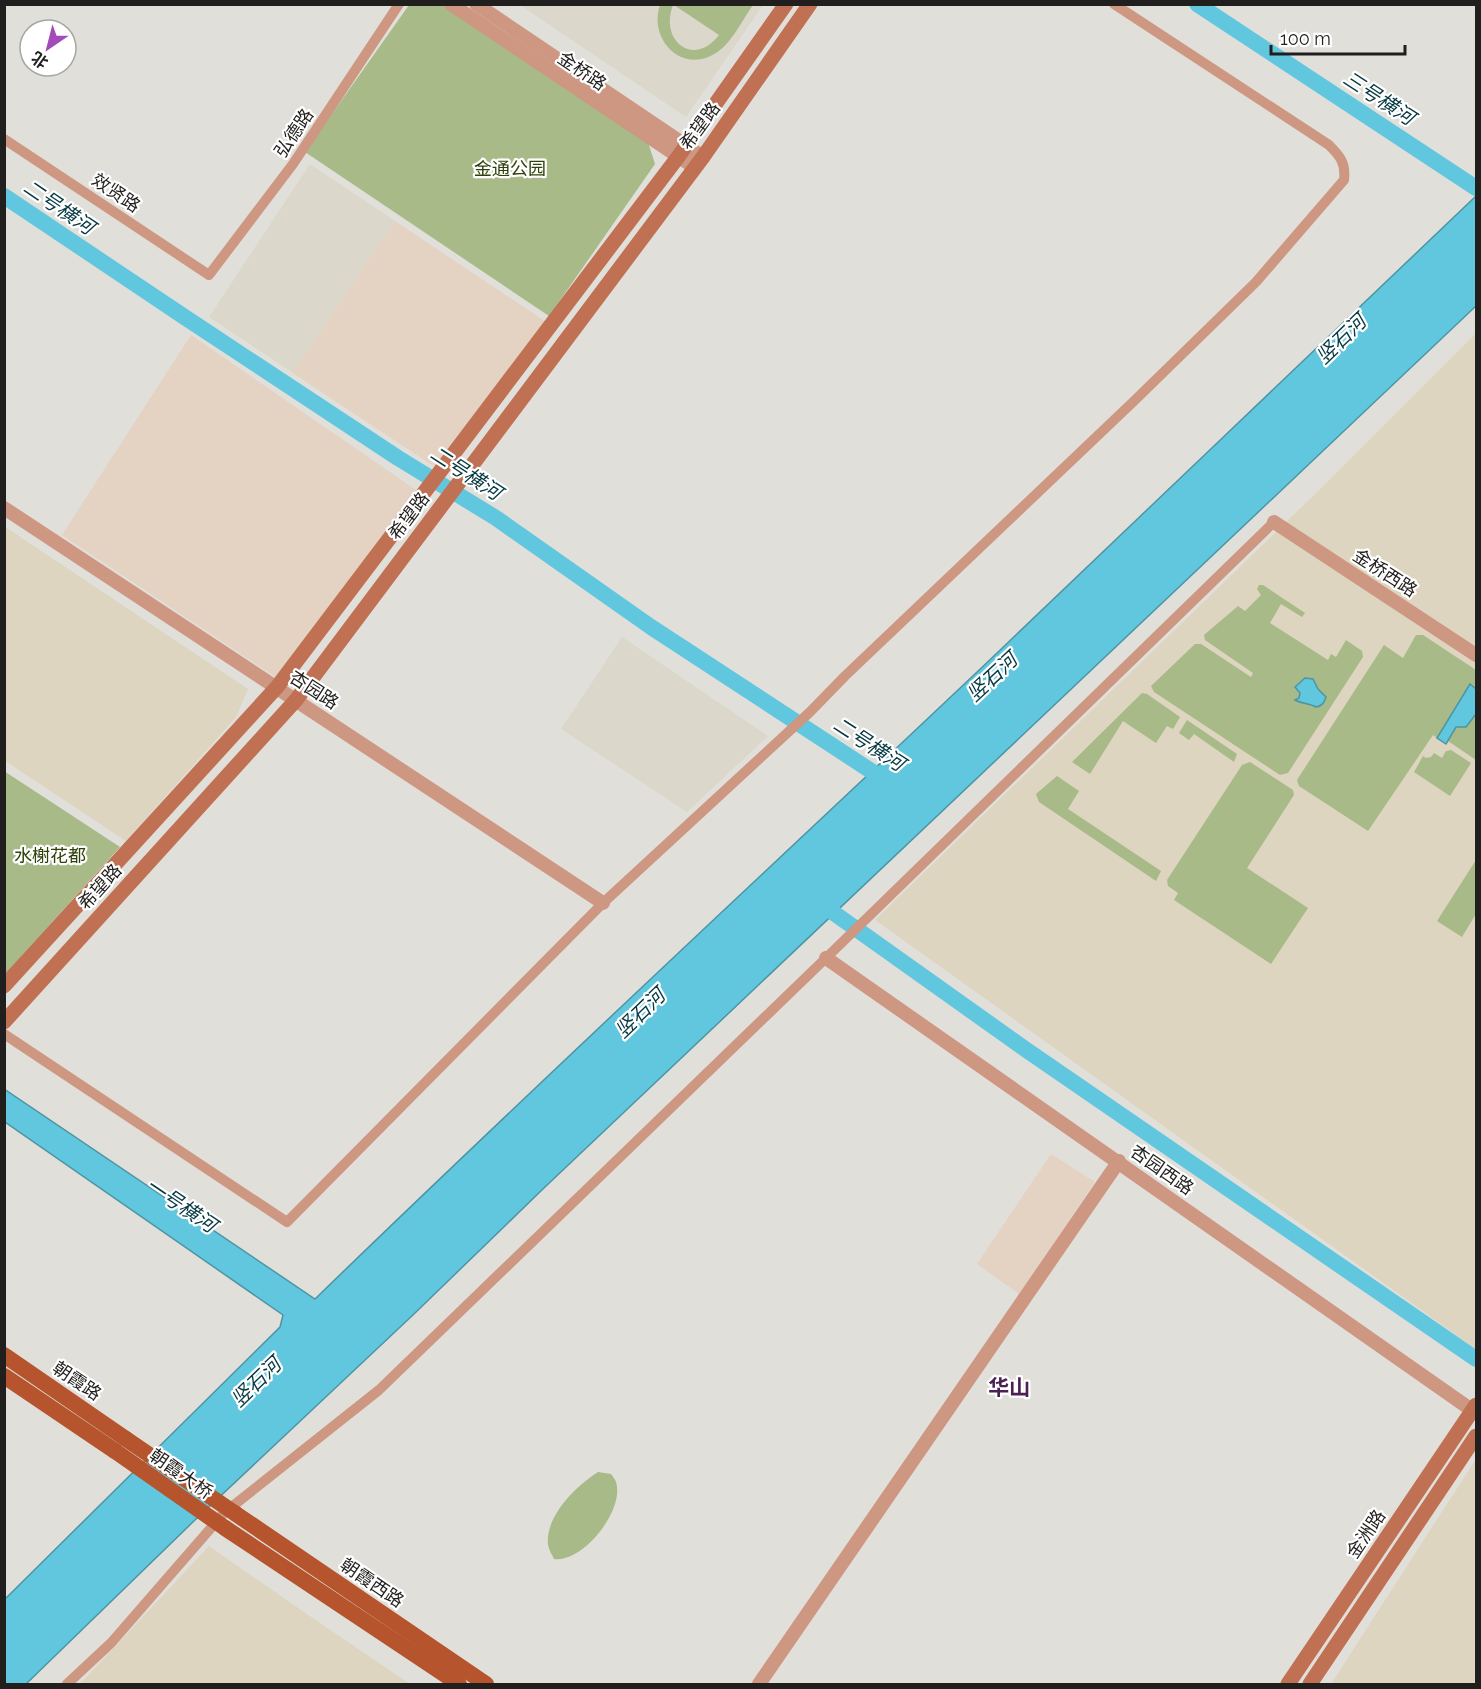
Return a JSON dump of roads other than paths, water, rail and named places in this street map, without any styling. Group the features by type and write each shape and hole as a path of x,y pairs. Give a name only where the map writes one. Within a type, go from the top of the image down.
{"main road":[{"name":"希望路","path":"4,986 277,687 682,151 786,4"},
{"name":"希望路","path":"4,1022 296,700 698,162 810,4"},
{"name":"朝霞路","path":"4,1355 121,1445"},
{"name":"朝霞路","path":"4,1376 121,1445"},
{"name":"金洲路","path":"1288,1684 1475,1410"},
{"name":"金洲路","path":"1310,1684 1476,1436"},
{"name":"朝霞大桥","path":"121,1445 231,1521"},
{"name":"朝霞西路","path":"231,1521 459,1684"},
{"name":"朝霞西路","path":"231,1521 486,1684"}],"street":[{"name":"弘德路","path":"208,274 293,164 399,4"},
{"name":"金桥路","path":"451,4 682,151"},
{"name":"金桥路","path":"476,4 698,162"},
{"path":"4,1034 287,1222 603,903 810,712 1256,282 1344,180 1345,168 1340,155 1329,145 1114,4"},
{"name":"效贤路","path":"4,139 208,274"},
{"name":"杏园路","path":"4,508 603,903"},
{"path":"67,1684 111,1643 224,1513 379,1390 1274,522"},
{"name":"金桥西路","path":"1274,522 1476,655"},
{"name":"杏园西路","path":"826,958 1475,1410"},
{"path":"759,1684 1119,1161"}],"water":[{"name":"竖石河","path":"1476,196 1476,306 545,1187 26,1684 5,1684 5,1599 280,1327 283,1315 5,1122 4,1089 315,1299 1039,614"},
{"path":"1305,678 1313,679 1318,689 1326,697 1320,706 1316,707 1295,700 1299,698 1300,693 1295,687"},
{"path":"1470,684 1476,689 1476,714 1466,727 1456,727 1446,744 1437,738"}],"waterway":[{"name":"三号横河","path":"1197,4 1476,188"},
{"name":"二号横河","path":"4,196 398,458 496,518 651,627 888,782"},
{"path":"817,901 1025,1049 1476,1359"}],"district":[{"name":"华山","path":"1009,1388"}],"park label":[{"name":"金通公园","path":"510,169"},
{"name":"水榭花都","path":"50,856"}],"water label":[{"name":"一号横河","path":"181,1205"}]}
